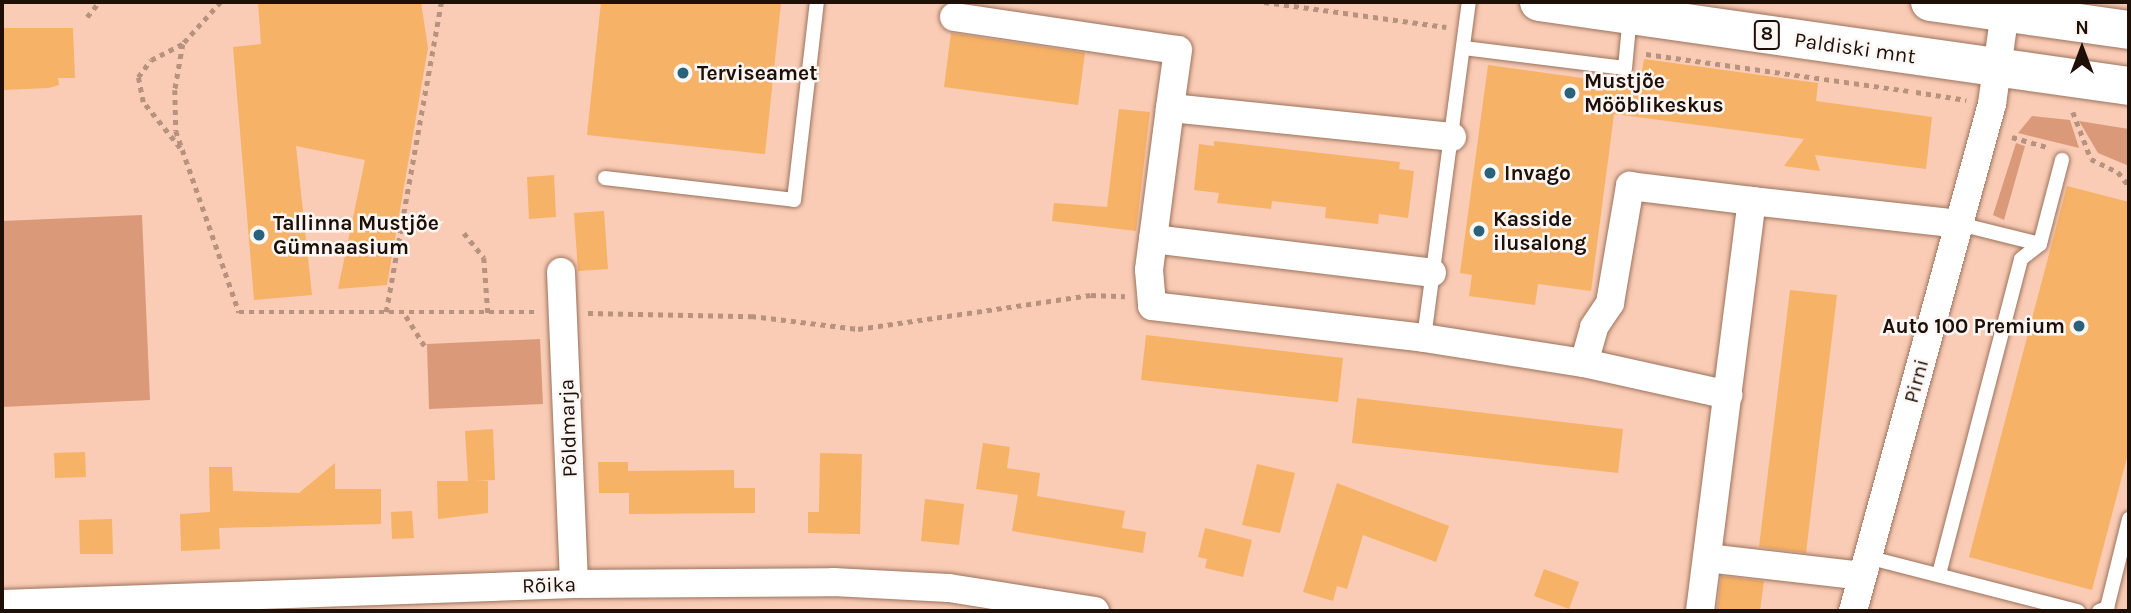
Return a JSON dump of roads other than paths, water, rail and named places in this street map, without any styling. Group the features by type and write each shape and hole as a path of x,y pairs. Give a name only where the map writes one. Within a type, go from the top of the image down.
{"main road":[{"name":"Paldiski mnt","path":"1539,2 2129,86"},
{"path":"1930,2 1994,6 2129,30"}],"street":[{"name":"Pirni","path":"1853,611 1992,104 1995,69 1994,6"},
{"path":"954,17 1178,50 1153,239 1152,306 1424,338 1584,363 1728,395"},
{"path":"1170,108 1452,137"},
{"path":"1584,363 1594,327 1610,303 1630,186 1959,225"},
{"path":"1700,611 1752,201"},
{"path":"1153,239 1432,273"},
{"name":"Põldmarja","path":"561,272 574,584"},
{"path":"1707,558 1865,566"},
{"name":"Rõika","path":"2,604 574,584 910,586 1095,611"}],"lane":[{"path":"605,178 794,200 817,2"},
{"path":"1424,338 1469,2"},
{"path":"1464,48 1625,68 1631,14"},
{"path":"1938,574 2021,259 2040,244 2062,160"},
{"path":"1959,225 2040,244"},
{"path":"2099,611 2107,608 2129,519"},
{"path":"1865,566 1938,574 2078,611"}],"place":[{"name":"Terviseamet","path":"683,73"},
{"name":"Mustjõe Mööblikeskus","path":"1570,93"},
{"name":"Invago","path":"1490,173"},
{"name":"Kasside ilusalong","path":"1479,231"},
{"name":"Tallinna Mustjõe Gümnaasium","path":"259,235"},
{"name":"Auto 100 Premium","path":"2079,326"}]}
